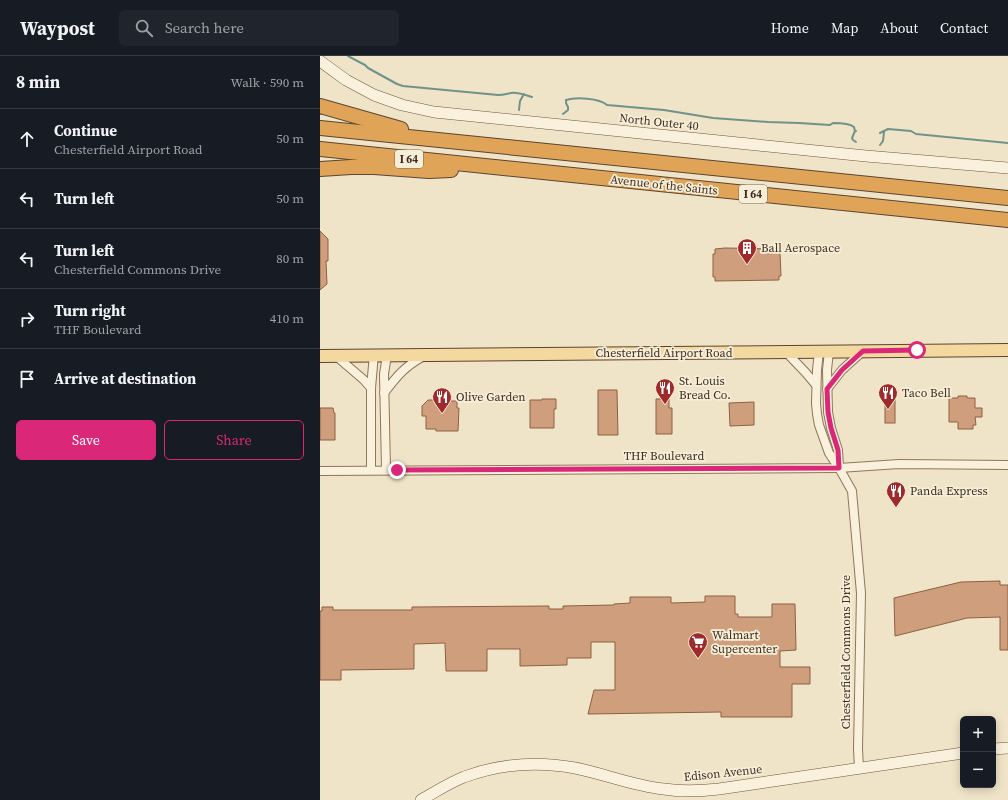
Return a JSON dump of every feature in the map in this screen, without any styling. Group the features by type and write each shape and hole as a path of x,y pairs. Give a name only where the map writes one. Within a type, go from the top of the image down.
{"highway":[{"path":"320,106 434,140"},
{"name":"Avenue of the Saints","path":"320,128 1008,198"},
{"name":"Avenue of the Saints","path":"320,149 1008,220"},
{"path":"320,169 374,167 429,171 498,168"}],"main road":[{"name":"Chesterfield Airport Road","path":"320,356 1008,350"}],"street":[{"name":"North Outer 40","path":"320,61 346,80 374,95 402,105 434,112 866,156 1008,168"},
{"path":"785,351 816,385"},
{"name":"Chesterfield Commons Drive","path":"824,351 816,370 817,414 829,453 852,491 861,593 858,749 860,768"},
{"name":"Chesterfield Commons Drive","path":"824,351 827,370 828,412 838,450 839,468"},
{"path":"827,389 842,370 863,351"},
{"path":"371,470 371,388 374,355"},
{"path":"386,470 384,374 387,355"},
{"path":"384,393 404,369 426,355"},
{"path":"336,356 371,388"},
{"name":"THF Boulevard","path":"320,471 839,468 899,464 1008,465"},
{"path":"996,749 1008,748"},
{"name":"Edison Avenue","path":"421,800 451,783 478,772 501,767 527,764 560,766 587,771 648,787 692,791 719,789 960,753"}],"building":[{"path":"320,231 328,239 328,261 326,261 327,284 320,290"},
{"name":"Ball Aerospace","path":"715,249 779,249 781,276 779,276 779,280 715,281 715,277 713,277 713,254 715,254"},
{"path":"598,390 617,390 618,435 598,435"},
{"path":"885,396 895,396 895,423 885,423"},
{"path":"958,396 975,398 975,408 982,408 982,417 975,417 976,425 973,425 973,429 958,429 958,422 949,422 949,398 958,398"},
{"path":"556,399 556,409 554,409 554,428 530,428 530,400"},
{"path":"656,399 669,399 669,408 672,408 672,434 656,434"},
{"path":"428,400 457,401 457,408 459,408 458,431 436,431 436,429 426,429 426,416 422,416 422,406"},
{"path":"754,402 754,425 730,426 729,403"},
{"path":"320,408 333,408 335,413 335,440 320,440"},
{"path":"1000,581 1000,585 1008,585 1008,650 1000,650 1000,617 967,618 895,636 894,598 961,582"},
{"path":"705,596 735,596 735,614 738,614 738,617 772,617 772,604 795,604 796,650 780,651 780,667 810,667 810,684 792,684 792,717 721,717 721,712 588,714 594,690 615,690 615,642 591,642 591,658 567,658 567,665 520,666 520,649 487,649 487,671 446,671 445,643 414,644 414,669 341,670 341,680 320,680 320,611 322,611 322,607 333,607 333,610 412,610 412,607 549,606 549,609 563,609 563,606 614,605 630,603 630,597 671,597 671,603 705,602"}],"waterway":[{"path":"348,56 403,86 498,95 516,93 532,97"},
{"path":"519,110 520,101 524,94"},
{"path":"563,114 568,110 566,100 587,99 599,101 607,105 664,110 713,118 830,125 833,123 844,124 854,127 856,131"},
{"path":"880,133 888,129 911,131 916,134 1008,143"},
{"path":"855,131 852,138 856,142"},
{"path":"880,145 883,141 884,132"}],"place":[{"name":"Ball Aerospace","path":"747,265"},
{"name":"St. Louis Bread Co.","path":"665,405"},
{"name":"Taco Bell","path":"888,410"},
{"name":"Olive Garden","path":"442,414"},
{"name":"Panda Express","path":"896,508"},
{"name":"Walmart Supercenter","path":"698,659"}],"route":[{"path":"397,470 839,468 838,450 828,412 827,389 842,370 863,351 917,350"}]}
